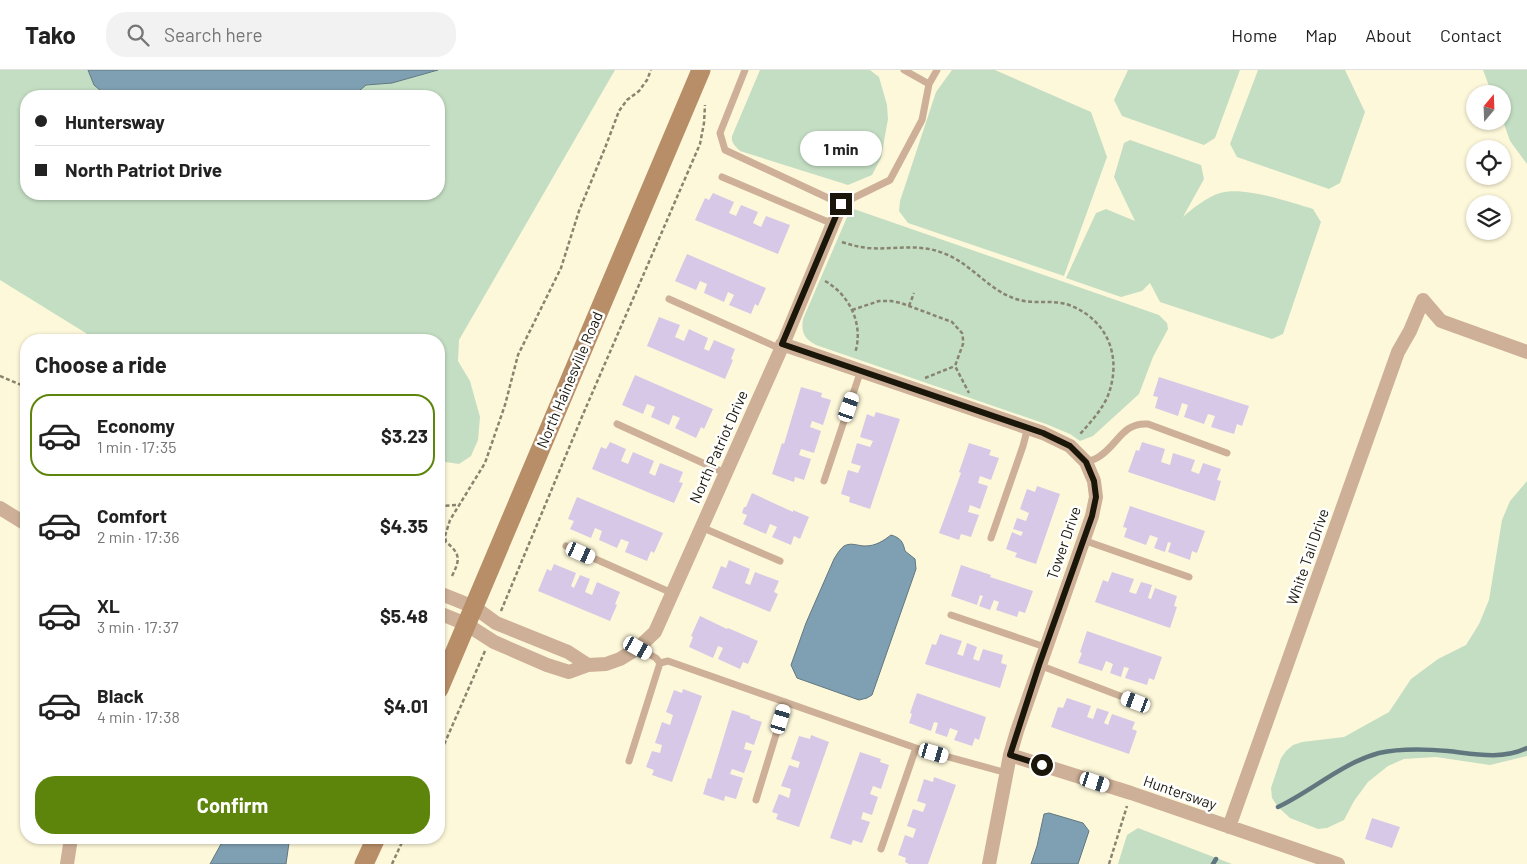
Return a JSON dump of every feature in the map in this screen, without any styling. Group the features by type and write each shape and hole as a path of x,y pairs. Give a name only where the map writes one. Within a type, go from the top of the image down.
{"main road":[{"name":"North Hainesville Road","path":"445,675 701,70"},
{"path":"364,864 373,844"}],"street":[{"name":"North Patriot Drive","path":"445,615 466,624 494,642 568,672 588,665 606,664 620,659 638,648 655,632 782,346 841,204"},
{"name":"White Tail Drive","path":"1230,827 1398,352 1410,331 1423,300 1441,321 1527,352"},
{"name":"Tower Drive","path":"782,346 861,370 1028,427 1070,446 1086,462 1094,481 1096,497 1092,516 1045,647 1010,755 992,857 989,864"},
{"path":"0,508 20,520"},
{"path":"445,595 474,607 496,623 568,652 588,665"},
{"name":"Huntersway","path":"1010,755 1130,793 1338,864"},
{"path":"66,864 70,844"}],"lane":[{"path":"745,70 720,133 725,150 841,204 890,180 922,120 929,84 937,70"},
{"path":"904,70 929,84"},
{"path":"722,177 833,224"},
{"path":"669,299 782,346"},
{"path":"824,481 861,370"},
{"path":"1086,462 1100,457 1129,427 1138,423 1148,424 1227,453"},
{"path":"617,424 725,473"},
{"path":"991,538 1028,427"},
{"path":"701,527 780,561"},
{"path":"1083,540 1189,577"},
{"path":"566,546 672,593"},
{"path":"951,616 1045,647"},
{"path":"638,648 656,658 660,664"},
{"path":"660,664 668,661 916,748 1007,773"},
{"path":"629,762 660,664"},
{"path":"1039,665 1136,702"},
{"path":"756,800 786,702"},
{"path":"881,849 916,748"}],"path":[{"path":"445,533 458,505 485,463 505,405 518,356 561,268 579,211 606,148 619,111 627,100 639,91 651,70"},
{"path":"496,623 584,412 700,144 704,123 705,98"},
{"path":"842,242 868,248 912,246 943,252 975,272 1007,296 1028,302 1068,304 1092,319 1101,329 1112,349 1114,371 1106,399 1098,413 1080,434"},
{"path":"825,281 843,295 852,310 858,340 855,353"},
{"path":"909,306 914,293"},
{"path":"852,310 878,301 891,301 946,319 958,327 962,333 963,344 955,366 969,393"},
{"path":"926,378 955,366"},
{"path":"0,376 20,384"},
{"path":"445,506 458,505"},
{"path":"445,539 458,554 459,562 452,576"},
{"path":"445,742 489,638"},
{"path":"1109,864 1130,793"},
{"path":"392,864 401,844"}],"green space":[{"path":"0,70 88,70 94,85 100,90 20,90 20,200 445,200 445,90 360,90 365,85 392,83 438,70 615,70 459,340 458,361 470,381 480,417 478,440 471,456 459,464 445,462 445,334 87,334 0,280"},
{"path":"760,70 870,70 879,77 887,105 888,119 881,158 872,175 848,185 740,151 733,143 732,136"},
{"path":"952,70 995,70 1091,112 1107,157 1064,276 908,223 899,211 900,201 936,92"},
{"path":"1128,70 1240,70 1215,138 1204,145 1122,116 1114,100"},
{"path":"1258,70 1345,70 1365,112 1340,183 1329,189 1237,157 1230,144"},
{"path":"1483,70 1527,70 1527,164 1511,142 1506,130 1511,130 1511,85 1489,85"},
{"path":"1130,140 1201,165 1204,179 1183,217 1210,197 1230,191 1254,193 1313,209 1321,222 1283,334 1272,339 1160,302 1150,283 1142,291 1121,297 1066,278 1096,213 1106,209 1135,221 1114,177 1124,143"},
{"path":"851,208 1159,315 1167,323 1168,329 1153,357 1139,394 1093,436 1080,441 1070,434 1046,424 816,345 803,332 803,319"},
{"path":"1527,481 1527,756 1490,765 1436,757 1404,759 1388,766 1368,782 1354,801 1344,820 1327,828 1318,829 1290,818 1278,807 1272,798 1271,788 1281,758 1286,751 1293,745 1302,742 1344,737 1389,712 1411,679 1438,659 1466,645 1479,624 1489,600 1502,520 1510,501"},
{"path":"1138,828 1232,864 1118,864 1127,835"}],"water":[{"path":"88,70 438,70 392,83 366,85 360,90 100,90 94,85"},
{"path":"891,535 899,539 905,551 915,559 916,569 872,695 859,700 797,678 791,665 806,623 837,553 847,545 873,545"},
{"path":"1049,813 1083,823 1089,831 1078,864 1031,864 1044,814"},
{"path":"221,844 289,844 286,864 210,864"}],"building":[{"path":"713,193 734,202 729,213 736,216 741,205 758,212 753,223 761,227 766,216 790,225 778,254 695,220 705,198 709,200"},
{"path":"687,254 766,288 758,306 755,304 751,314 729,305 734,295 728,292 724,302 704,293 707,284 700,281 696,290 675,281"},
{"path":"659,317 680,325 675,337 684,341 689,329 708,338 704,349 709,351 714,340 735,349 731,359 733,360 725,379 647,346"},
{"path":"635,375 713,409 704,429 701,427 696,438 675,428 680,418 673,415 669,425 651,417 655,407 647,404 643,414 622,405"},
{"path":"1159,377 1249,406 1242,426 1237,424 1234,434 1211,427 1215,416 1208,414 1204,424 1184,417 1188,405 1182,403 1178,416 1155,408 1158,397 1153,396"},
{"path":"801,387 822,393 821,397 831,400 823,425 812,421 810,427 821,431 814,453 801,449 799,455 811,459 804,480 795,477 794,482 772,474 782,443 784,444"},
{"path":"876,412 900,419 870,509 849,502 850,497 841,494 848,470 858,473 861,466 851,463 857,443 870,447 873,441 860,437 867,414 874,417"},
{"path":"610,442 626,449 621,461 628,464 633,452 654,461 649,473 655,476 660,463 683,472 679,482 683,483 674,503 592,469 601,447 606,449"},
{"path":"1142,442 1165,449 1161,462 1170,465 1173,453 1195,460 1191,471 1199,474 1203,463 1221,469 1217,480 1221,481 1215,501 1128,472 1136,450 1139,451"},
{"path":"969,443 991,450 989,455 999,458 991,480 980,476 978,483 988,486 980,509 970,505 968,512 979,515 971,537 961,534 959,540 939,533 961,473 959,472"},
{"path":"1037,486 1060,494 1036,564 1015,557 1017,553 1006,549 1012,532 1021,536 1023,532 1013,529 1017,518 1026,521 1029,513 1020,509 1027,489 1035,492"},
{"path":"752,493 793,512 793,510 809,517 800,539 794,536 791,545 772,537 777,527 770,524 766,534 743,524 747,515 742,513"},
{"path":"577,497 663,533 654,553 651,551 647,561 625,552 629,542 621,539 617,548 599,540 602,531 595,528 591,538 570,529 574,521 568,519"},
{"path":"1130,506 1205,531 1197,553 1192,551 1190,560 1168,552 1171,543 1168,542 1165,552 1154,548 1158,538 1150,535 1146,545 1124,537 1127,528 1123,527"},
{"path":"729,560 750,569 745,583 750,585 755,572 779,581 774,592 778,594 770,612 712,588 721,566 726,568"},
{"path":"554,564 576,573 571,586 574,588 580,575 590,579 585,592 592,595 597,582 620,592 610,621 538,591 547,569 551,571"},
{"path":"961,565 1033,591 1025,613 1019,611 1017,617 996,610 999,602 994,600 990,610 979,606 983,596 980,595 977,605 951,596"},
{"path":"1112,572 1134,579 1129,592 1136,594 1141,582 1152,585 1148,598 1151,599 1155,588 1177,596 1174,606 1177,607 1170,628 1095,602 1103,580 1108,582"},
{"path":"700,616 758,641 748,664 743,662 740,669 718,659 723,648 718,646 713,658 689,647 693,637 691,636"},
{"path":"1087,631 1162,657 1154,680 1149,678 1147,685 1125,678 1129,668 1124,667 1121,677 1110,673 1113,664 1106,661 1102,671 1078,663"},
{"path":"940,634 962,641 957,654 963,656 967,643 977,647 973,659 979,661 983,649 1003,655 1001,663 1007,665 1000,688 925,664 932,644 936,645"},
{"path":"683,689 702,696 672,782 652,775 654,770 646,767 652,751 660,753 662,745 655,743 662,722 670,725 673,715 666,712 674,690 682,693"},
{"path":"917,693 986,717 979,740 975,738 972,746 954,740 958,731 950,728 947,737 935,733 938,723 934,722 931,731 909,723 912,714 910,713"},
{"path":"1067,698 1091,706 1087,717 1093,719 1097,708 1109,712 1104,723 1108,725 1112,714 1135,722 1132,729 1137,731 1129,754 1051,727 1058,707 1063,708"},
{"path":"732,710 762,722 754,745 746,742 744,749 752,751 744,773 732,769 730,774 743,778 736,799 725,796 724,801 703,794 708,778 711,779"},
{"path":"811,735 829,742 799,827 776,819 778,814 772,812 779,794 789,798 791,789 781,786 789,765 798,768 800,762 791,759 799,736 810,739"},
{"path":"860,752 881,759 880,762 889,765 881,789 873,786 870,794 878,797 872,815 863,812 861,819 870,822 862,843 853,840 851,845 830,838"},
{"path":"934,777 956,785 928,864 909,864 905,862 906,858 898,855 905,835 913,838 916,829 907,826 913,809 923,812 926,804 917,801 924,779 933,782"},
{"path":"1372,818 1400,827 1392,848 1365,839"}],"waterway":[{"path":"1278,807 1352,763 1379,753 1422,749 1478,755 1498,755 1517,752 1527,748"},
{"path":"1213,864 1216,859"}],"route":[{"path":"841,204 782,344 1043,433 1070,446 1086,462 1094,481 1096,497 1092,516 1039,665 1010,755 1042,765"}]}
